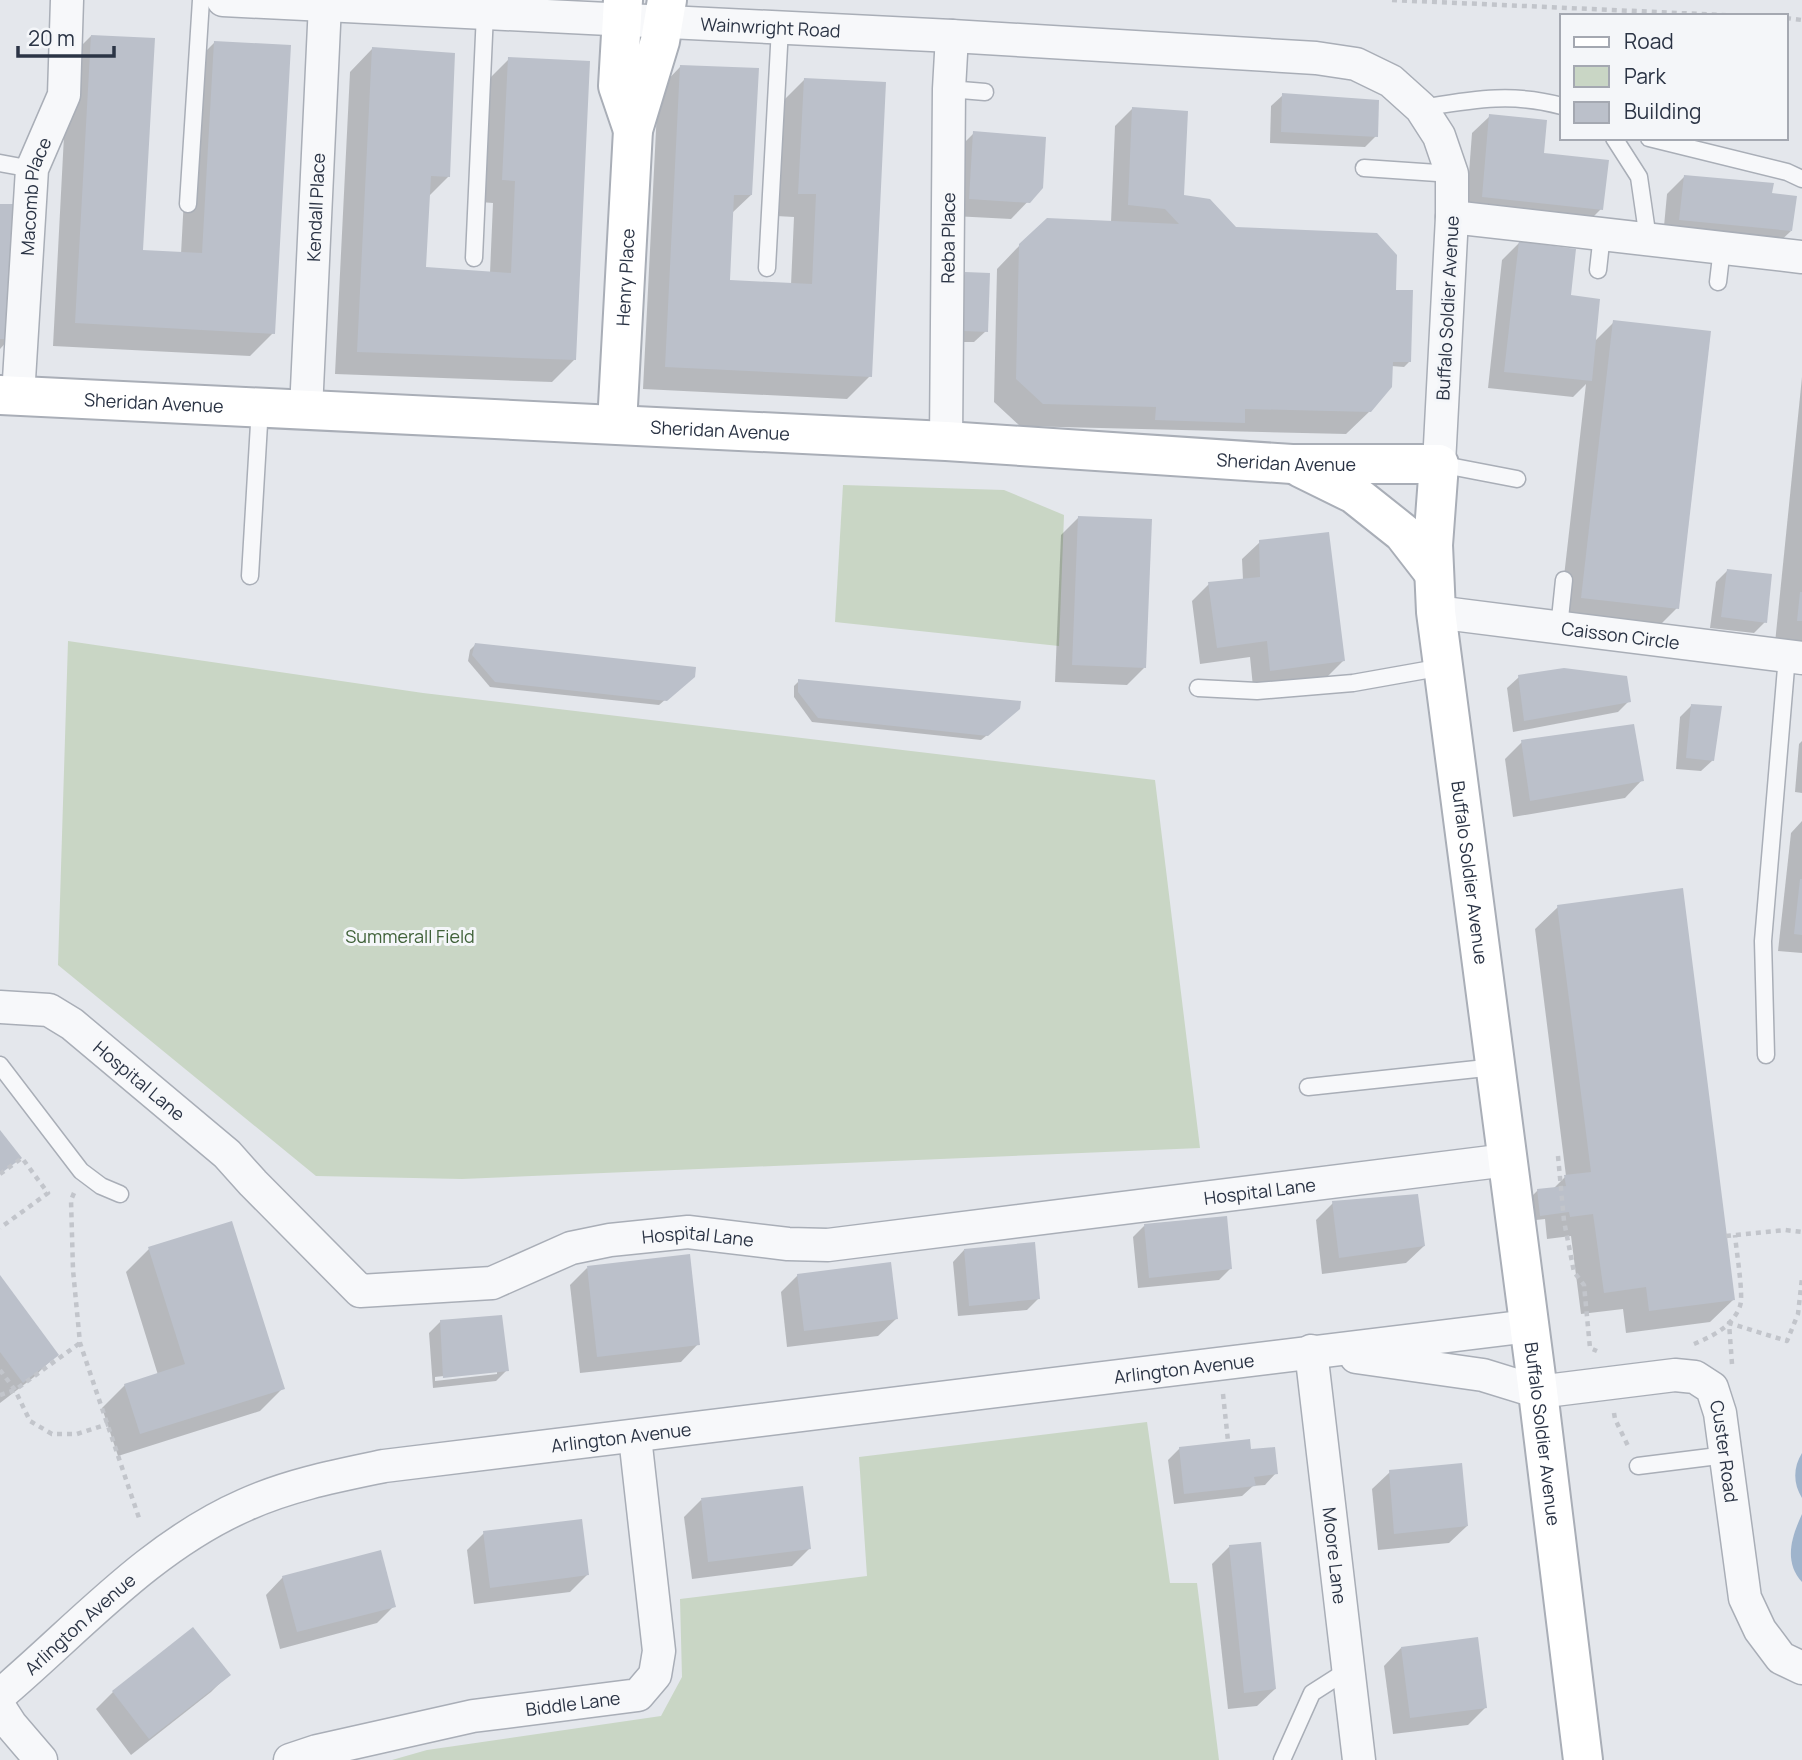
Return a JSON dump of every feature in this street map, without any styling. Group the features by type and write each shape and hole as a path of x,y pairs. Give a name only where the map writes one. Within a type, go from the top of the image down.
{"street":[{"name":"Macomb Place","path":"9,395 32,169 64,95 67,0"},
{"name":"Wainwright Road","path":"223,0 485,13 665,11 780,28 1316,58"},
{"name":"Kendall Place","path":"306,410 326,5"},
{"name":"Henry Place","path":"622,10 618,86 633,130"},
{"name":"Henry Place","path":"617,424 633,130 660,41 665,11"},
{"name":"Reba Place","path":"946,441 949,89 952,36"},
{"name":"Buffalo Soldier Avenue","path":"1316,58 1356,64 1391,81 1421,108 1439,136 1452,174 1452,217 1433,545 1436,612 1538,1392 1583,1760"},
{"path":"1452,217 1802,257"},
{"name":"Sheridan Avenue","path":"9,395 946,441 1292,464 1439,464"},
{"path":"1292,464 1353,494 1403,533 1434,573"},
{"name":"Caisson Circle","path":"1436,612 1794,657"},
{"name":"Hospital Lane","path":"0,1007 49,1010 72,1024 132,1086 218,1160 253,1183 359,1291 492,1283 571,1248 610,1240 688,1232 788,1244 828,1245 1507,1160"},
{"name":"Arlington Avenue","path":"0,1695 125,1583 183,1539 244,1505 314,1480 384,1466 1529,1325"},
{"name":"Arlington Avenue","path":"1311,1351 1483,1375 1538,1392"},
{"name":"Moore Lane","path":"1311,1351 1359,1760"},
{"name":"Custer Road","path":"1538,1392 1675,1375 1695,1377 1712,1388 1720,1413 1745,1598 1760,1630 1781,1657 1802,1668"},
{"name":"Biddle Lane","path":"290,1760 317,1751 473,1716 638,1695 655,1675 659,1651 635,1437"},
{"path":"0,1708 41,1760"}],"lane":[{"path":"188,204 201,0"},
{"path":"474,258 485,13"},
{"path":"766,268 780,28"},
{"path":"949,89 985,92"},
{"path":"1421,108 1493,97 1541,100 1560,105"},
{"path":"1615,140 1639,177 1648,239"},
{"path":"1657,140 1787,172 1802,179"},
{"path":"0,163 32,169"},
{"path":"1364,168 1452,174"},
{"path":"1598,270 1602,234"},
{"path":"1718,282 1721,248"},
{"path":"250,576 260,407"},
{"path":"1439,464 1517,479"},
{"path":"1559,628 1564,580"},
{"path":"1766,1055 1763,941 1794,657"},
{"path":"1198,688 1257,691 1353,682 1443,667"},
{"path":"0,1065 81,1171 101,1186 120,1194"},
{"path":"1308,1087 1495,1067"},
{"path":"1638,1466 1726,1455"},
{"path":"1282,1760 1312,1693 1348,1670"}],"path":[{"path":"1392,0 1701,14"},
{"path":"1558,1156 1564,1221 1574,1272 1584,1285 1590,1348 1600,1353"},
{"path":"24,1161 31,1157"},
{"path":"0,1174 22,1158 48,1193 0,1228"},
{"path":"81,1171 71,1200 73,1270 80,1343 139,1518"},
{"path":"1726,1236 1784,1230 1802,1232"},
{"path":"1690,1345 1713,1336 1729,1324 1741,1305 1735,1235"},
{"path":"1729,1324 1787,1341 1798,1314 1802,1278"},
{"path":"0,1395 15,1390 80,1343"},
{"path":"1218,1362 1228,1441"},
{"path":"0,1370 15,1390 30,1421 52,1434 77,1434 108,1424"},
{"path":"1614,1408 1615,1419 1638,1466"}],"green space":[{"path":"843,485 1004,490 1064,515 1059,646 835,622"},
{"name":"Summerall Field","path":"68,641 423,693 1155,780 1200,1148 462,1179 316,1176 58,965"},
{"path":"1147,1422 1170,1583 1197,1583 1219,1760 392,1760 427,1750 661,1716 682,1677 680,1599 867,1576 859,1457"}],"water":[{"path":"1802,1453 1802,1498 1795,1476"},
{"path":"1802,1514 1802,1582 1793,1566 1791,1548"}],"building":[{"path":"91,35 155,38 143,250 202,253 214,41 291,45 275,334 75,323"},
{"path":"372,47 455,53 450,177 431,176 426,267 511,273 515,181 502,180 508,57 590,61 576,360 357,352"},
{"path":"680,65 759,68 752,195 734,195 730,280 812,284 816,194 798,194 804,78 886,82 872,377 665,367"},
{"path":"1282,93 1379,100 1378,137 1281,132"},
{"path":"1132,107 1188,111 1184,195 1210,199 1236,227 1377,233 1397,255 1396,290 1413,290 1411,362 1393,362 1392,387 1371,412 1245,409 1245,423 1155,420 1156,407 1043,404 1016,379 1019,244 1047,218 1179,224 1165,209 1128,205"},
{"path":"1489,114 1547,120 1544,153 1609,160 1603,210 1482,197"},
{"path":"973,131 1046,137 1043,188 1030,203 969,199"},
{"path":"1684,175 1774,183 1772,193 1797,196 1792,231 1679,220"},
{"path":"0,204 17,204 12,339 0,339"},
{"path":"1519,241 1576,249 1571,295 1600,299 1592,381 1504,372"},
{"path":"965,272 990,273 988,332 963,331"},
{"path":"1613,320 1711,331 1679,609 1581,598"},
{"path":"1078,516 1152,519 1146,668 1072,665"},
{"path":"1329,532 1345,661 1270,671 1267,641 1217,648 1208,582 1260,577 1259,540"},
{"path":"1727,569 1772,574 1767,623 1721,617"},
{"path":"1800,592 1802,621 1797,621"},
{"path":"475,643 696,667 695,677 667,701 495,682 472,655"},
{"path":"1564,668 1627,676 1631,702 1524,721 1518,675"},
{"path":"798,679 1021,701 1020,709 988,736 818,718 798,692"},
{"path":"1691,704 1722,706 1714,761 1686,758"},
{"path":"1634,724 1644,781 1530,801 1521,740"},
{"path":"1802,879 1802,935 1794,934"},
{"path":"1683,888 1735,1300 1649,1311 1646,1287 1604,1293 1593,1214 1570,1217 1569,1212 1540,1216 1537,1189 1566,1186 1564,1175 1591,1172 1557,905"},
{"path":"0,1130 22,1158 0,1174"},
{"path":"1418,1194 1425,1246 1339,1258 1332,1201"},
{"path":"1227,1216 1232,1269 1149,1278 1144,1224"},
{"path":"232,1221 285,1389 140,1434 124,1384 185,1364 148,1247"},
{"path":"1035,1242 1040,1299 969,1306 964,1249"},
{"path":"690,1254 700,1345 597,1357 587,1266"},
{"path":"891,1262 898,1319 804,1331 797,1274"},
{"path":"0,1275 59,1355 23,1383 0,1352"},
{"path":"502,1315 509,1371 443,1378 440,1320"},
{"path":"1250,1439 1251,1449 1275,1447 1278,1474 1254,1477 1256,1486 1184,1494 1179,1447"},
{"path":"1462,1463 1468,1526 1394,1534 1389,1470"},
{"path":"803,1486 811,1549 708,1562 701,1498"},
{"path":"582,1519 589,1575 490,1588 483,1531"},
{"path":"1261,1542 1276,1689 1244,1693 1229,1545"},
{"path":"381,1550 396,1607 297,1632 282,1576"},
{"path":"193,1627 231,1675 149,1739 112,1691"},
{"path":"1478,1637 1487,1708 1410,1718 1401,1647"}]}
